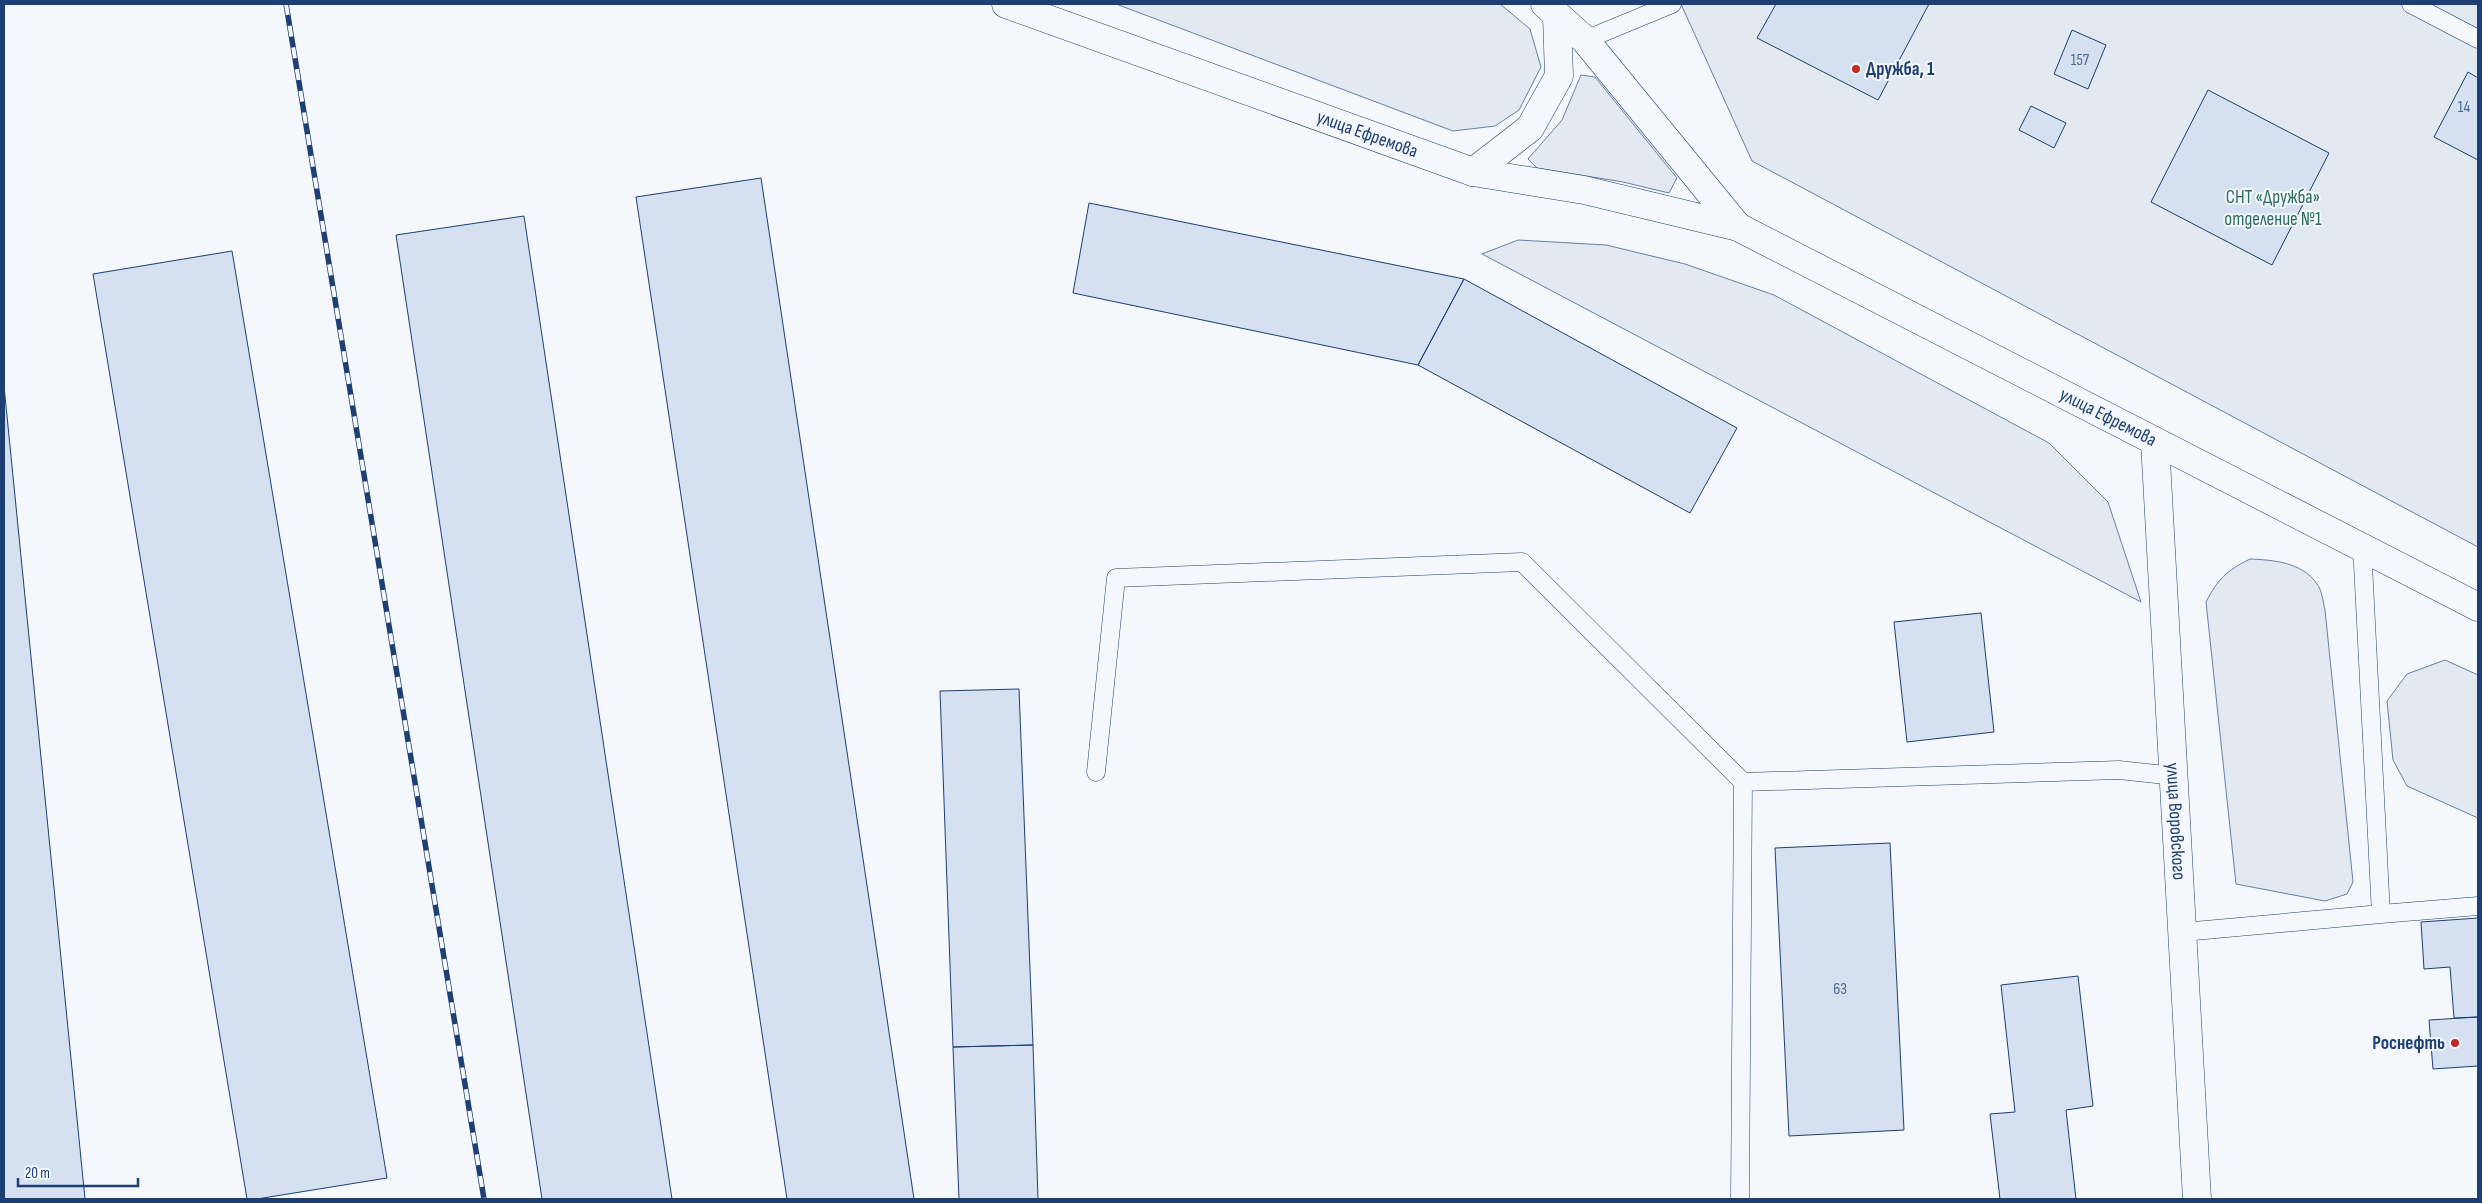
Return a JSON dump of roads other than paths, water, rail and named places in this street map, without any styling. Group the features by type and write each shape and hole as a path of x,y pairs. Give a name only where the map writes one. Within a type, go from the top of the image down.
{"main road":[{"name":"улица Ефремова","path":"1013,5 1473,172 1584,190 1738,227 2156,442 2362,545 2478,607"},
{"name":"улица Ефремова","path":"1551,10 1585,40 1738,227"},
{"path":"1473,172 1530,128 1559,76 1551,10"},
{"name":"улица Воровского","path":"2156,442 2198,1199"}],"lane":[{"path":"1585,40 1672,4"},
{"path":"2411,4 2478,39"},
{"path":"2362,545 2381,914"},
{"path":"1096,772 1116,578 1522,562 1743,782 1740,1199"},
{"path":"1743,782 2119,770 2175,776"},
{"path":"2183,932 2478,906"}],"railway":[{"path":"286,4 484,1199"}],"place":[{"name":"Дружба, 1","path":"1856,69"},
{"name":"Роснефть","path":"2455,1043"}],"park label":[{"name":"СНТ «Дружба» отделение №1","path":"2273,208"}]}
